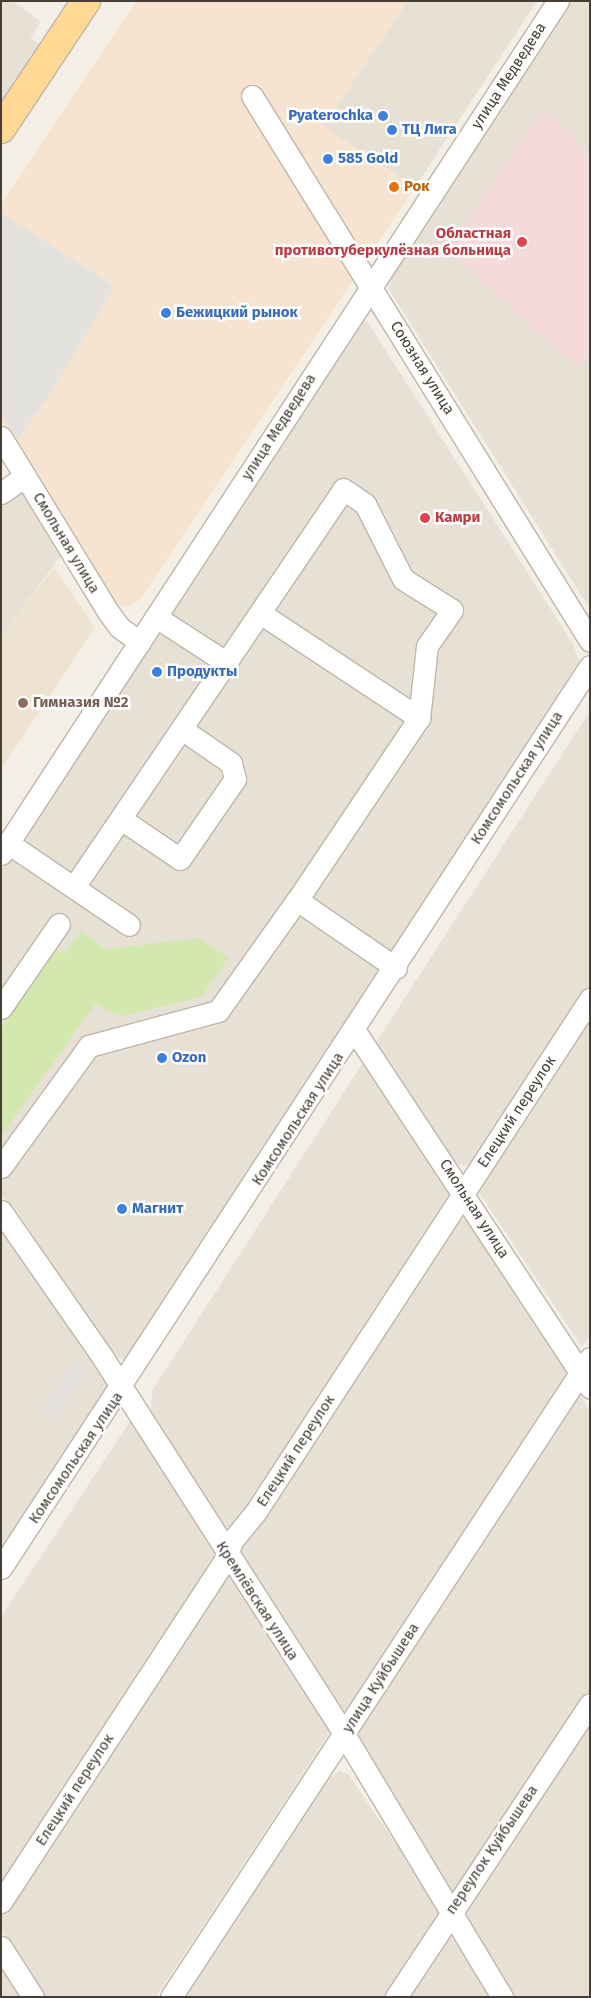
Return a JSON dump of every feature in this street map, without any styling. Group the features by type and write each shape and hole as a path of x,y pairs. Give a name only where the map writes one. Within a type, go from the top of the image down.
{"main road":[{"path":"1,129 86,1"}],"street":[{"name":"улица Медведева","path":"5,849 558,1"},
{"name":"Союзная улица","path":"252,96 590,641"},
{"name":"Смольная улица","path":"1,437 109,613 140,642"},
{"path":"1,493 25,476"},
{"path":"1,1167 89,1046 218,1011 297,900 419,718 427,646 452,610 403,579 365,504 343,488 183,730 74,887"},
{"path":"260,613 419,718"},
{"path":"156,617 227,664"},
{"name":"Комсомольская улица","path":"1,1568 123,1388 590,666"},
{"path":"121,820 180,858 235,779 231,763 183,730"},
{"path":"5,849 74,887 129,925"},
{"path":"297,900 396,968"},
{"path":"1,1008 59,924"},
{"name":"Елецкий переулок","path":"1,1902 227,1556 232,1541 255,1513 590,1000"},
{"name":"Смольная улица","path":"355,1031 587,1373"},
{"name":"Кремлёвская улица","path":"1,1211 123,1388 227,1556 344,1734 448,1914 502,1997"},
{"name":"улица Куйбышева","path":"171,1997 344,1734 587,1373"},
{"name":"переулок Куйбышева","path":"396,1997 448,1914 590,1704"},
{"path":"1,1947 33,1997"}],"shaded area":[{"path":"1,1 12,1 41,22 30,38 40,44 1,104"},
{"name":"Бежицкий рынок","path":"136,1 408,1 323,126 415,187 139,601 127,607 113,603 1,421 1,204"},
{"path":"408,1 537,1 415,187 323,126"},
{"path":"566,1 590,1 590,609 388,288 389,273"},
{"name":"Областная противотуберкулёзная больница","path":"545,108 590,156 590,353 577,367 447,250"},
{"path":"1,213 115,286 54,388 18,439 1,412"},
{"path":"367,321 573,644 580,664 133,1354 123,1360 114,1356 16,1210 1,1196 1,869 359,324"},
{"path":"14,494 27,494 62,554 1,637 1,499"},
{"name":"Гимназия №2","path":"54,567 95,627 1,770 1,637"},
{"path":"590,711 590,989 477,1162 466,1166 453,1162 375,1044"},
{"path":"590,1007 590,1335 582,1347 474,1185"},
{"path":"364,1061 453,1190 252,1509 231,1527 220,1529 151,1418 152,1391"},
{"path":"1,1218 114,1388 1,1553"},
{"path":"464,1219 473,1221 568,1367 566,1376 347,1710 339,1711 235,1545 441,1234"},
{"path":"75,1358 89,1367 53,1423 39,1413"},
{"path":"581,1396 590,1411 590,1693 455,1896 446,1896 356,1742 359,1729 573,1399"},
{"path":"133,1417 221,1560 1,1899 1,1617"},
{"path":"232,1576 330,1732 156,1997 46,1997 1,1929 1,1910 218,1583"},
{"path":"590,1712 590,1997 514,1997 460,1917"},
{"path":"340,1771 348,1774 441,1910 442,1921 394,1997 183,1997 329,1778"},
{"path":"446,1935 456,1941 492,1997 403,1997"},
{"path":"1,1957 28,1997 1,1997"}],"green space":[{"path":"81,931 106,949 198,938 228,958 201,997 121,1016 95,1004 1,1136 1,1028 56,950 65,955"}],"place":[{"name":"Pyaterochka","path":"383,116"},
{"name":"ТЦ Лига","path":"392,130"},
{"name":"585 Gold","path":"328,159"},
{"name":"Рок","path":"394,187"},
{"name":"Областная противотуберкулёзная больница","path":"522,242"},
{"name":"Бежицкий рынок","path":"166,313"},
{"name":"Камри","path":"425,518"},
{"name":"Продукты","path":"157,672"},
{"name":"Гимназия №2","path":"23,703"},
{"name":"Ozon","path":"162,1058"},
{"name":"Магнит","path":"122,1209"}]}
